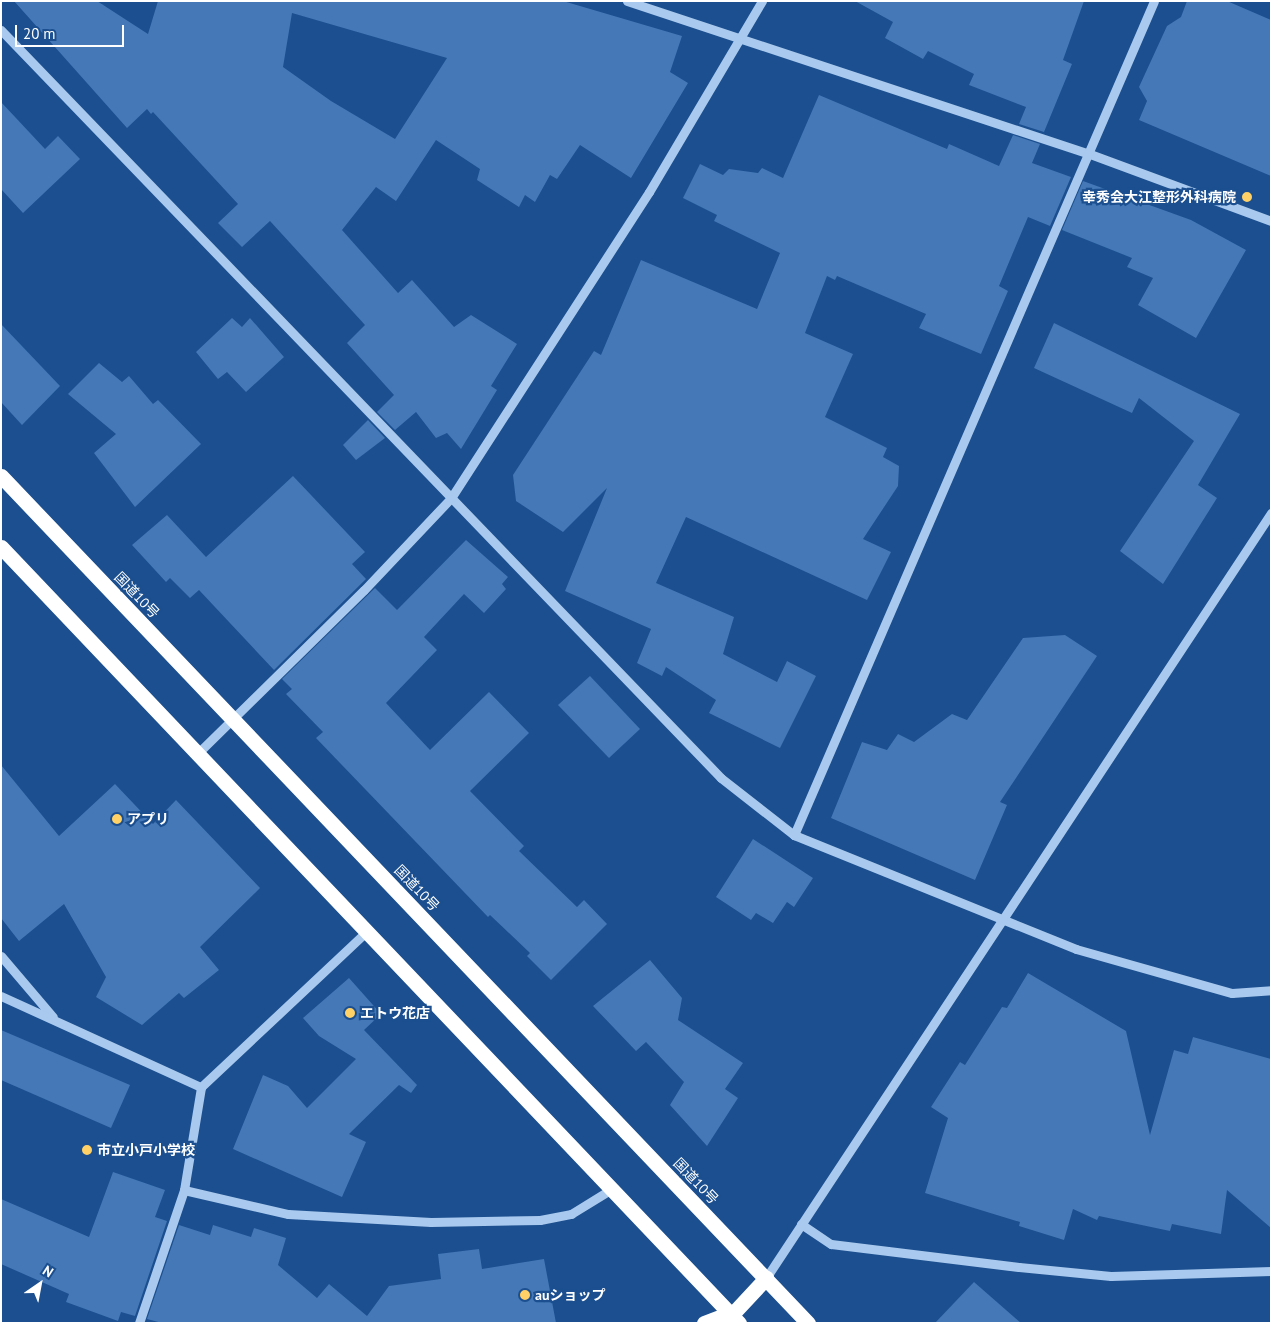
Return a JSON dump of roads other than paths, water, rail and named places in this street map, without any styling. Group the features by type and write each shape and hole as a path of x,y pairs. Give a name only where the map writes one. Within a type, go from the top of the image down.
{"highway":[{"name":"国道10号","path":"1,476 808,1323"},
{"path":"1,547 731,1319"},
{"path":"704,1323 731,1319 766,1278"}],"street":[{"path":"627,1 1090,154 1271,221"},
{"path":"196,755 451,498 644,200 762,1"},
{"path":"794,835 1090,154 1154,1"},
{"path":"1,30 721,778 794,835 1076,949 1232,993 1271,990"},
{"path":"766,1278 1271,513"},
{"path":"139,1323 184,1190 201,1087 366,932"},
{"path":"1,956 54,1019"},
{"path":"1,996 201,1087"},
{"path":"184,1190 288,1214 431,1222 540,1220 571,1214 610,1190"},
{"path":"800,1224 831,1244 1037,1269 1111,1276 1271,1271"}],"place":[{"name":"幸秀会大江整形外科病院","path":"1247,197"},
{"name":"アプリ","path":"117,819"},
{"name":"エトウ花店","path":"350,1013"},
{"name":"市立小戸小学校","path":"87,1150"},
{"name":"auショップ","path":"525,1295"}]}
